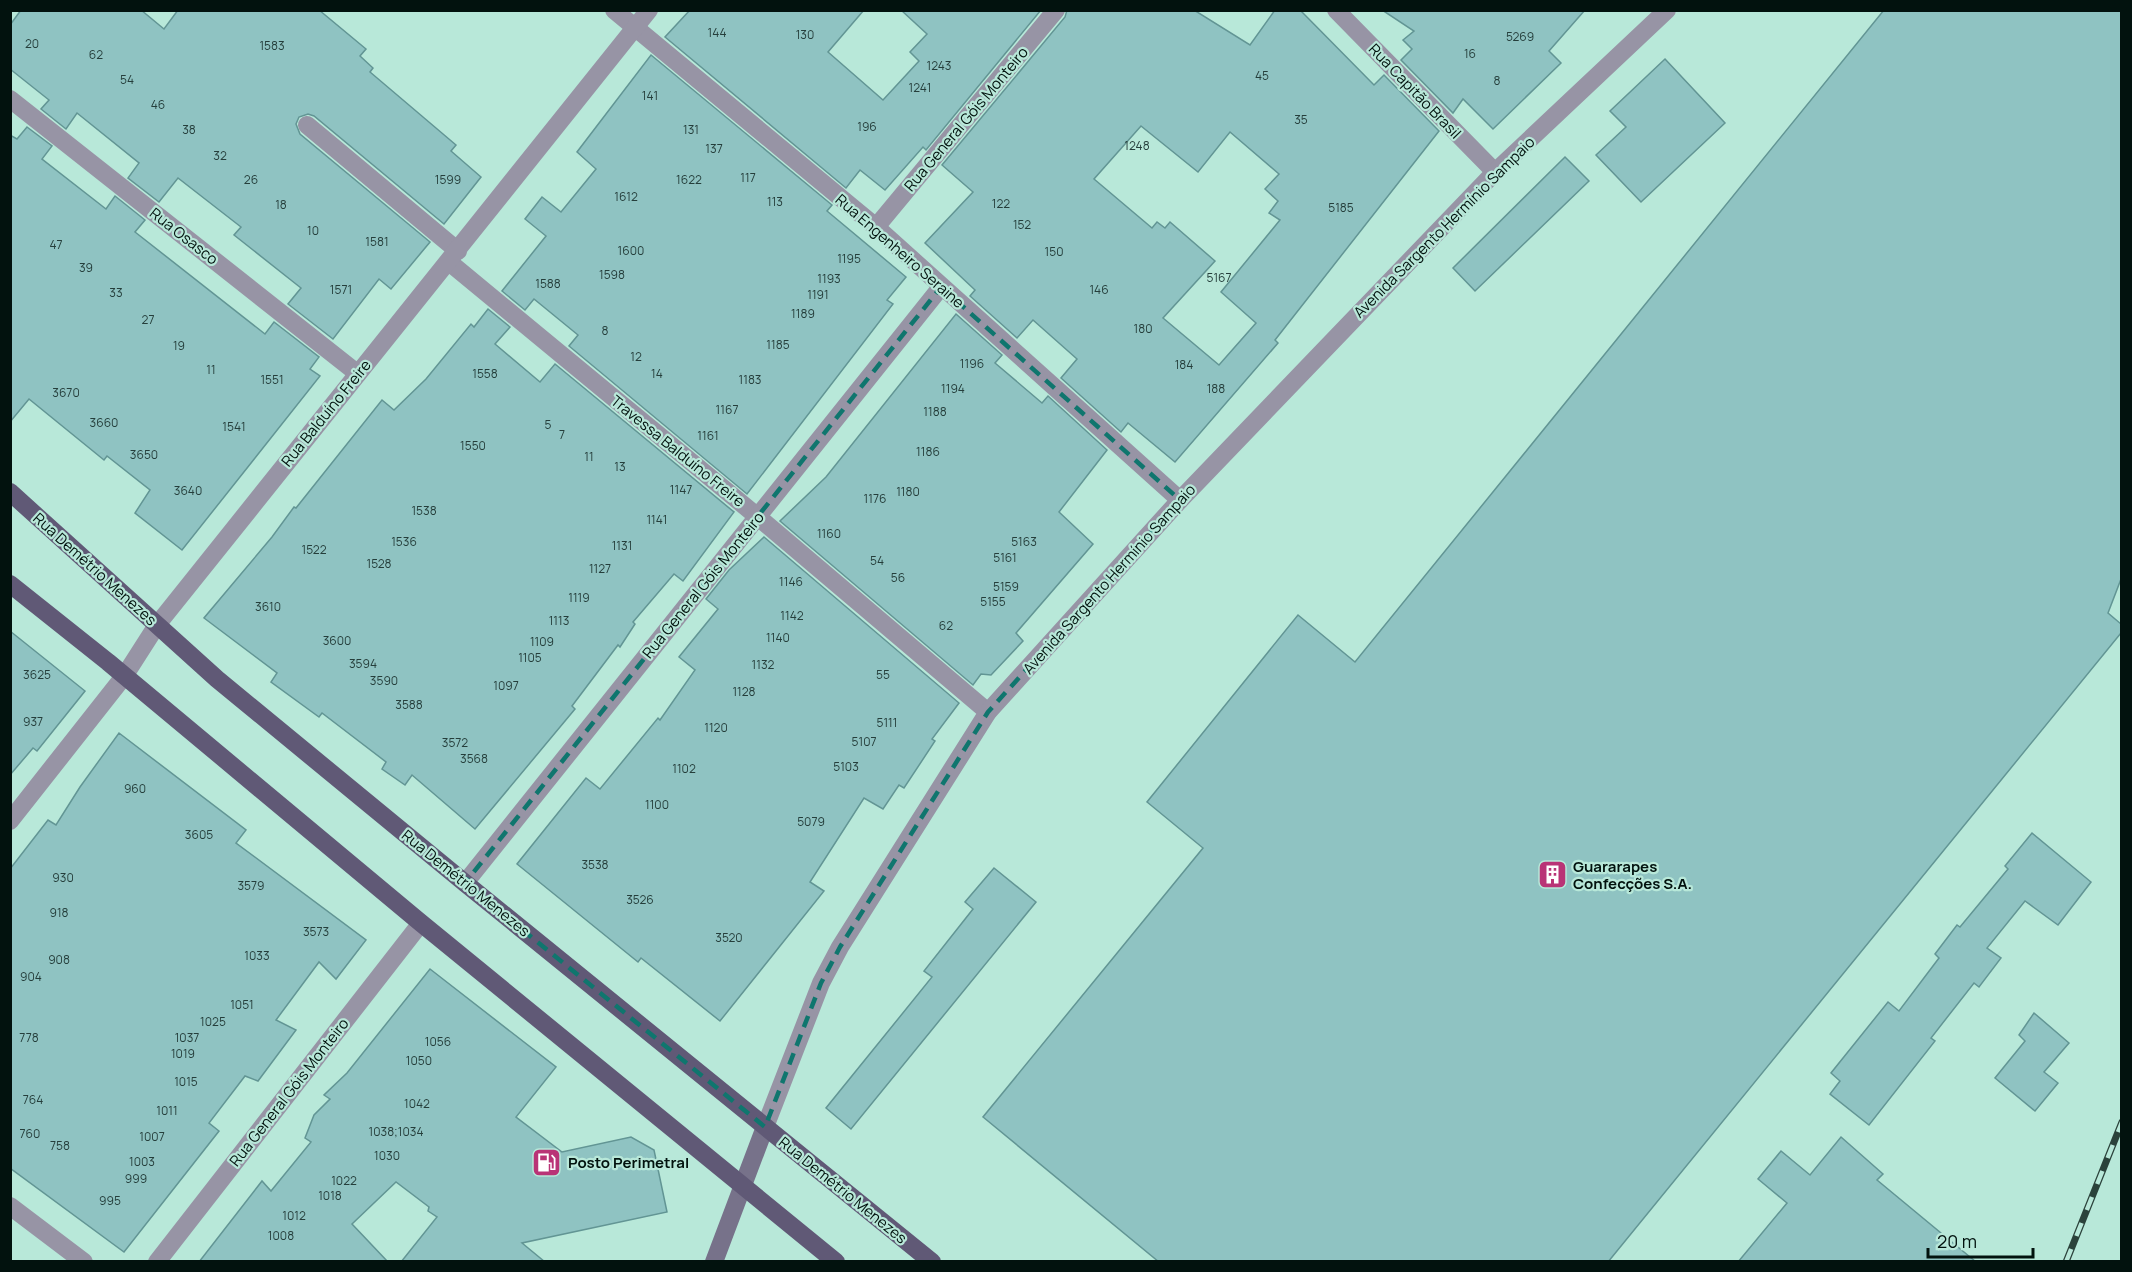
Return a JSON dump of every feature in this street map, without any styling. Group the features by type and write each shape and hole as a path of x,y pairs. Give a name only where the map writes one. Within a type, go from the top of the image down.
{"main road":[{"name":"Rua Demétrio Menezes","path":"10,492 217,679 932,1262"},
{"path":"10,584 125,675 422,923 836,1262"},
{"name":"Avenida Sargento Hermínio Sampaio","path":"714,1262 765,1127"}],"street":[{"name":"Rua Engenheiro Seraine","path":"614,10 876,227 1180,500"},
{"name":"Rua Balduíno Freire","path":"10,821 125,675 158,625 357,372 453,257 649,10"},
{"name":"Rua General Góis Monteiro","path":"876,227 1056,10"},
{"name":"Rua Capitão Brasil","path":"1336,10 1495,172"},
{"name":"Avenida Sargento Hermínio Sampaio","path":"765,1127 820,983 840,947 988,712 1180,500 1495,172 1667,10"},
{"name":"Rua Osasco","path":"10,99 357,372"},
{"name":"Travessa Balduíno Freire","path":"307,125 453,257 988,712"},
{"name":"Rua General Góis Monteiro","path":"465,883 941,287"},
{"name":"Rua General Góis Monteiro","path":"157,1262 422,923"},
{"path":"10,1206 84,1262"}],"highlighted area":[{"path":"941,287 1180,500 988,712 840,947 821,983 765,1127 465,883"}],"building":[{"path":"21,10 141,10 164,29 178,10 319,10 366,49 360,56 373,68 370,72 456,145 451,151 481,177 444,224 314,116 308,114 299,117 296,124 300,134 430,242 391,289 379,279 333,339 288,304 301,288 234,235 241,227 178,178 159,202 128,178 139,163 77,113 66,129 41,109 49,100 10,69 10,25"},
{"path":"690,10 864,10 828,52 883,100 919,61 910,52 927,34 901,10 1041,10 926,150 923,147 885,190 860,170 846,188 665,37"},
{"path":"1067,10 1194,10 1250,45 1275,10 1300,10 1374,85 1384,75 1439,131 1275,340 1278,343 1175,462 1128,423 1121,432 1061,378 1077,359 1033,320 1017,338 970,296 975,290 925,243 973,192 942,165 1065,17","holes":["1141,126 1198,172 1230,132 1279,174 1265,189 1278,201 1269,213 1280,220 1221,292 1256,323 1219,365 1163,318 1215,261 1170,222 1165,228 1157,222 1152,228 1094,179"]},
{"path":"1382,10 1585,10 1549,51 1561,63 1493,129 1463,99 1453,113 1401,60 1412,49 1403,40 1414,31"},
{"name":"Guararapes Confecções S.A.","path":"1884,10 2121,10 2121,579 2108,613 2121,624 2121,633 1608,1262 1159,1262 983,1117 1203,848 1147,802 1298,615 1355,662"},
{"path":"651,55 832,205 827,211 906,277 887,300 893,304 747,494 569,346 578,335 534,299 525,310 502,291 546,236 525,219 542,197 561,212 596,169 577,152"},
{"path":"1665,59 1725,123 1641,202 1596,155 1626,127 1610,111"},
{"path":"27,127 52,146 42,159 106,209 115,196 145,220 135,232 265,334 274,322 319,357 310,369 320,376 182,550 135,513 150,490 107,456 104,460 29,399 10,422 10,135 17,139"},
{"path":"1565,157 1589,181 1475,291 1453,268"},
{"path":"488,309 510,327 495,344 540,382 555,364 734,512 683,581 674,574 633,622 635,624 620,647 618,645 572,706 575,709 475,829 412,775 405,785 382,769 386,762 322,713 319,717 271,682 277,673 204,618 382,400 394,410 426,379 471,324 474,327"},
{"path":"956,314 1002,355 995,363 1042,403 1048,396 1107,450 1059,512 1093,544 1016,633 1023,641 991,675 981,674 973,685 780,521 826,477"},
{"path":"764,537 959,703 932,739 935,741 904,788 899,785 883,809 864,798 810,882 824,891 720,1021 641,958 638,962 517,864 586,778 600,789 658,718 660,720 695,670 679,657 718,609 706,599 729,570"},
{"path":"10,631 85,691 37,751 33,748 10,775"},
{"path":"119,733 246,830 236,843 366,940 336,979 319,962 276,1020 296,1030 258,1081 245,1076 209,1123 219,1131 124,1252 10,1168 10,869 48,820 56,825"},
{"path":"2032,833 2091,882 2058,925 2025,901 1987,948 2001,958 1979,987 1974,983 1931,1038 1935,1041 1869,1125 1830,1094 1840,1081 1831,1073 1888,1002 1899,1011 1939,958 1935,954 1957,925 1960,927 2008,869 2005,866"},
{"path":"994,868 1036,902 851,1129 826,1108 932,977 924,971 973,909 965,902"},
{"path":"430,969 556,1067 516,1117 562,1152 631,1137 654,1150 667,1212 522,1243 545,1262 401,1262 437,1217 428,1211 429,1207 396,1182 352,1224 388,1262 199,1262 262,1181 271,1191 311,1142 305,1138 314,1115 330,1099 324,1095 347,1073"},
{"path":"2034,1013 2069,1043 2044,1072 2058,1083 2035,1111 1995,1078 2025,1041 2019,1035"},
{"path":"1841,1137 1883,1174 1877,1180 1976,1262 1738,1262 1787,1203 1758,1179 1781,1151 1810,1175"}],"railway":[{"path":"2066,1262 2122,1122"}],"place":[{"name":"Guararapes Confecções S.A.","path":"1552,875"},
{"name":"Posto Perimetral","path":"547,1162"}]}
